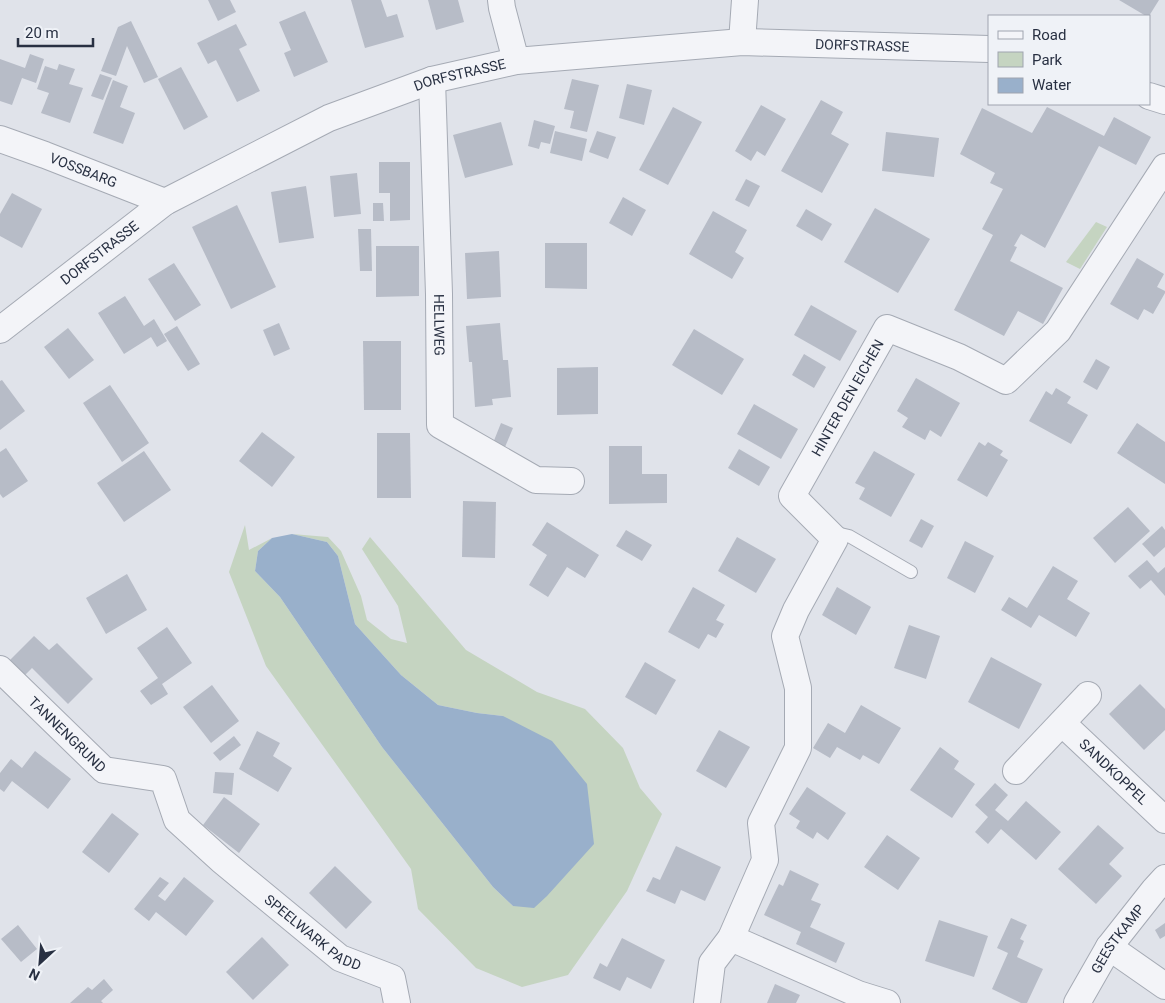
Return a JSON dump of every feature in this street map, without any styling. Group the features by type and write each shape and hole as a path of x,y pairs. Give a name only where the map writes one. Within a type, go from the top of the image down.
{"street":[{"path":"502,0 502,8 516,61"},
{"path":"742,42 745,0"},
{"name":"DORFSTRASSE","path":"0,330 165,202 329,118 432,80 516,61 742,42 988,49"},
{"name":"HELLWEG","path":"432,80 439,294 440,425 536,480 571,481"},
{"path":"1150,96 1165,101"},
{"name":"VOSSBARG","path":"0,140 45,155 165,202"},
{"name":"HINTER DEN EICHEN","path":"827,531 792,496 887,328 1006,380 1058,331 1165,167"},
{"path":"707,1003 712,963 732,938 765,860 761,823 798,748 798,688 785,636 796,610 835,539 827,531"},
{"name":"TANNENGRUND","path":"0,669 104,770 163,779 177,820 221,860"},
{"path":"1016,771 1088,695"},
{"name":"SANDKOPPEL","path":"1062,723 1165,820"},
{"name":"SPEELWARK PADD","path":"221,860 340,958 392,978 397,1003"},
{"name":"GEESTKAMP","path":"1077,1003 1110,947 1165,878"},
{"path":"732,938 858,994 887,1003"},
{"path":"1110,947 1165,986"}],"lane":[{"path":"827,531 850,536 911,572"}],"green space":[{"path":"1096,222 1107,227 1080,269 1066,262"},
{"path":"245,525 249,550 272,538 258,551 255,571 280,597 382,747 493,887 513,906 503,716 438,705 401,675 355,624 338,556 327,542 292,534 328,537 341,551 361,596 367,620 391,639 407,643 398,606 362,549 370,537 466,650 537,692 585,709 623,748 640,788 662,814 627,891 568,975 522,987 476,968 418,909 411,869 266,666 229,572"}],"water":[{"path":"292,534 327,542 338,556 355,624 401,675 438,705 503,716 552,741 587,784 594,844 534,908 513,906 493,887 382,747 280,597 255,571 258,551 272,538"}],"building":[{"path":"208,0 230,0 236,12 218,21"},
{"path":"351,0 381,0 387,17 397,14 404,37 365,48"},
{"path":"428,0 458,0 464,22 436,30"},
{"path":"1119,0 1159,0 1150,15 1144,15"},
{"path":"305,11 328,62 294,77 284,53 291,50 279,22"},
{"path":"131,21 158,77 144,83 127,46 116,76 101,71 118,27"},
{"path":"236,24 247,45 239,49 260,91 237,102 216,60 208,64 197,43"},
{"path":"30,54 44,59 36,83 22,78 12,105 0,101 0,59 25,68"},
{"path":"59,64 75,69 69,84 83,88 70,123 41,113 49,93 37,89 45,66 57,70"},
{"path":"181,67 208,117 184,130 158,79"},
{"path":"100,74 112,78 103,100 91,96"},
{"path":"572,79 599,85 587,132 570,128 574,111 564,109"},
{"path":"113,80 128,86 120,107 135,113 123,144 93,133"},
{"path":"627,84 652,90 644,125 619,118"},
{"path":"821,100 843,112 831,134 849,144 822,193 781,171"},
{"path":"761,105 786,119 765,156 757,151 751,161 735,151"},
{"path":"673,107 702,122 668,185 639,170"},
{"path":"1047,107 1104,136 1114,117 1151,137 1136,165 1099,146 1045,248 1021,234 1014,246 1017,247 1010,261 1063,288 1043,324 1018,311 1004,336 954,310 993,235 982,229 1003,189 990,183 995,173 960,154 982,108 1032,133"},
{"path":"534,120 555,126 550,144 541,142 539,149 528,146"},
{"path":"501,122 513,165 465,178 453,135"},
{"path":"555,131 587,139 582,161 550,153"},
{"path":"597,131 616,137 608,159 589,152"},
{"path":"886,132 939,138 934,177 882,171"},
{"path":"379,162 410,162 410,220 390,221 390,193 379,193"},
{"path":"357,173 361,214 334,217 330,176"},
{"path":"746,179 760,186 749,207 735,200"},
{"path":"306,186 314,238 279,243 271,192"},
{"path":"12,193 42,209 22,248 0,236 0,214"},
{"path":"623,197 646,210 632,236 609,223"},
{"path":"373,203 383,203 384,221 373,221"},
{"path":"237,205 276,287 231,309 192,227"},
{"path":"875,208 930,239 898,293 844,262"},
{"path":"806,209 832,224 822,241 796,226"},
{"path":"713,211 747,230 735,252 744,258 732,279 689,254"},
{"path":"358,229 371,229 372,271 360,271"},
{"path":"545,243 587,243 587,289 545,288"},
{"path":"376,246 419,246 419,296 376,297"},
{"path":"499,251 501,297 467,299 465,253"},
{"path":"1137,258 1164,274 1157,287 1165,291 1153,314 1144,309 1138,320 1110,304"},
{"path":"174,263 201,305 175,321 148,279"},
{"path":"125,296 144,326 154,319 167,341 157,347 151,337 124,354 98,313"},
{"path":"811,305 857,331 840,361 794,335"},
{"path":"279,323 290,349 274,356 263,330"},
{"path":"500,323 503,360 508,360 511,397 492,399 493,405 475,407 472,362 469,362 466,326"},
{"path":"177,326 200,364 188,371 164,334"},
{"path":"68,328 94,360 69,379 44,347"},
{"path":"694,329 744,359 722,395 672,365"},
{"path":"363,341 401,341 401,410 364,410"},
{"path":"804,354 826,367 814,388 792,375"},
{"path":"1096,359 1110,367 1097,390 1083,382"},
{"path":"598,367 598,414 557,415 557,368"},
{"path":"916,378 960,403 941,437 930,430 925,440 902,427 908,418 897,411"},
{"path":"2,380 25,411 0,430 0,381"},
{"path":"110,385 149,443 122,462 83,403"},
{"path":"1056,388 1071,397 1067,403 1088,415 1071,444 1029,421 1046,391 1052,395"},
{"path":"754,404 798,429 781,459 737,434"},
{"path":"501,423 513,428 505,447 493,443"},
{"path":"1137,423 1165,442 1165,484 1117,453"},
{"path":"262,432 295,457 272,487 239,461"},
{"path":"377,433 410,433 411,498 377,498"},
{"path":"979,442 985,446 988,442 1003,451 1000,455 1008,460 987,497 957,480"},
{"path":"609,446 642,446 642,474 667,474 667,503 609,504"},
{"path":"6,448 28,481 3,498 0,494 0,452"},
{"path":"739,449 770,467 759,486 728,468"},
{"path":"144,451 171,490 124,522 97,483"},
{"path":"874,451 915,474 891,517 859,499 865,488 855,483"},
{"path":"463,501 496,502 495,558 462,557"},
{"path":"1128,507 1150,531 1115,563 1093,538"},
{"path":"921,519 934,526 922,548 909,541"},
{"path":"547,522 599,555 585,578 567,567 548,597 529,585 547,555 532,545"},
{"path":"1162,526 1165,530 1165,547 1154,557 1142,544"},
{"path":"626,530 652,545 642,561 616,546"},
{"path":"737,537 776,559 756,593 718,571"},
{"path":"965,541 994,556 975,593 947,578"},
{"path":"1147,560 1158,573 1165,567 1165,596 1151,580 1140,589 1128,576"},
{"path":"1053,566 1078,581 1067,599 1090,613 1076,637 1039,615 1031,628 1001,610 1009,597 1027,608"},
{"path":"127,574 147,610 106,634 86,598"},
{"path":"693,587 725,605 716,620 724,624 716,638 708,634 699,649 668,632"},
{"path":"837,587 871,607 856,635 822,615"},
{"path":"909,625 940,636 926,679 894,668"},
{"path":"167,627 192,663 162,684 168,694 151,705 140,691 158,678 137,648"},
{"path":"34,636 49,650 57,643 93,679 68,704 32,668 25,675 10,660"},
{"path":"991,657 1042,684 1019,729 968,702"},
{"path":"645,662 676,680 656,715 625,697"},
{"path":"1140,684 1165,709 1165,730 1144,750 1109,714"},
{"path":"212,685 239,721 211,743 183,707"},
{"path":"861,705 901,728 879,764 863,755 860,760 837,747 830,758 813,748 828,723 845,733"},
{"path":"719,730 750,747 726,788 696,771"},
{"path":"257,731 280,743 273,756 292,768 278,792 239,769"},
{"path":"234,736 241,745 220,761 213,753"},
{"path":"940,747 959,761 954,769 975,784 952,818 910,790"},
{"path":"35,751 71,779 48,809 12,781 4,792 0,789 0,773 11,759 22,768"},
{"path":"215,772 234,773 232,795 213,793"},
{"path":"995,783 1008,795 995,810 1008,821 1026,801 1061,832 1036,860 1001,829 988,844 975,832 988,817 975,805"},
{"path":"807,787 846,813 828,840 817,832 813,839 796,828 800,821 789,814"},
{"path":"224,797 260,824 239,853 203,825"},
{"path":"112,813 139,834 109,873 82,852"},
{"path":"1098,825 1124,848 1109,864 1122,876 1096,904 1058,869"},
{"path":"887,835 920,858 898,890 864,867"},
{"path":"676,846 721,867 705,901 681,890 675,904 646,891 653,877 660,880"},
{"path":"335,866 372,902 346,929 309,893"},
{"path":"790,870 819,884 811,900 821,904 810,927 845,943 836,963 796,944 801,932 764,915 779,884 783,886"},
{"path":"160,877 169,883 158,896 165,901 184,877 214,901 186,936 156,912 149,921 134,909"},
{"path":"1011,918 1027,925 1020,939 1024,941 1017,957 1043,969 1027,1003 1021,1003 992,989 1008,953 997,948"},
{"path":"939,920 988,936 974,977 925,961"},
{"path":"1165,923 1165,936 1160,939 1155,930"},
{"path":"18,925 37,949 21,962 1,939"},
{"path":"262,937 289,965 253,1000 226,972"},
{"path":"622,938 665,960 651,989 627,977 620,991 593,978 600,963 607,967"},
{"path":"104,979 113,990 101,1001 103,1003 70,1003 88,987 92,990"},
{"path":"775,984 800,995 796,1003 767,1003"}]}
